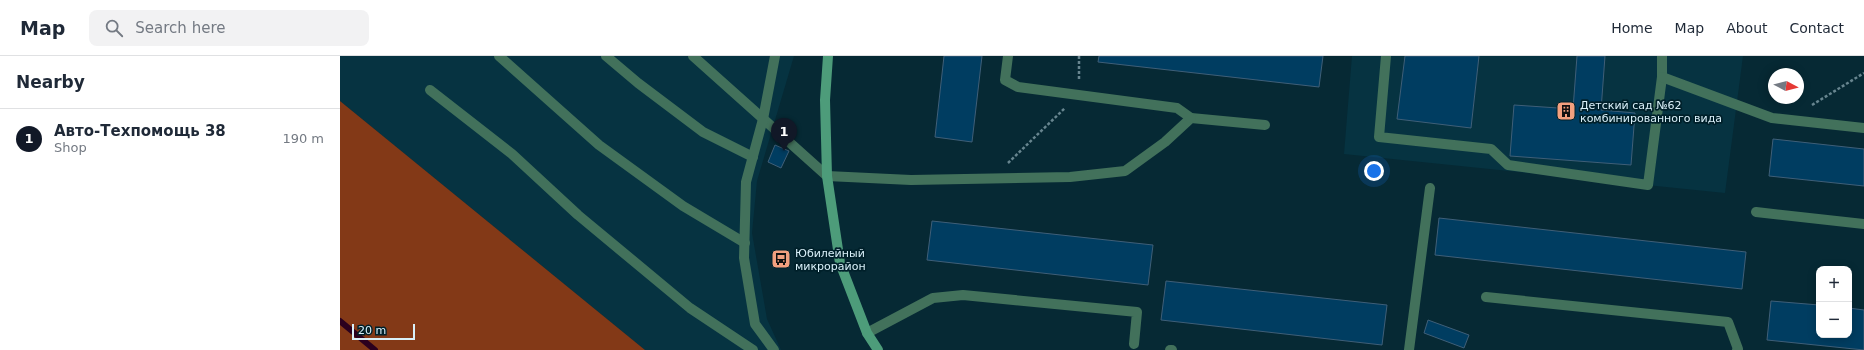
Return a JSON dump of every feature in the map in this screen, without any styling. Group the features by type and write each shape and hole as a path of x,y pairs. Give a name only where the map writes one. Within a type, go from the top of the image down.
{"main road":[{"path":"828,56 825,100 827,176 840,262 867,333 878,350"}],"lane":[{"path":"499,56 599,145 683,206 744,243"},
{"path":"606,56 638,83 703,132 753,156"},
{"path":"693,56 827,176 911,180 1070,177 1125,171 1165,142 1191,118"},
{"path":"774,350 755,324 744,258 744,243 746,182 763,119 775,56"},
{"path":"1008,56 1005,80 1018,87 1177,108 1191,118 1265,124"},
{"path":"1386,56 1379,137 1491,149 1508,165 1648,185 1662,77 1662,56"},
{"path":"1662,77 1772,118 1864,128"},
{"path":"430,90 512,154 578,215 690,308 753,350"},
{"path":"1409,350 1430,188"},
{"path":"1756,212 1864,224"},
{"path":"867,333 933,298 963,295 1137,312 1134,344"},
{"path":"1486,297 1728,322 1739,350"}],"path":[{"path":"992,178 1080,95 1079,56"},
{"path":"1789,120 1864,73"}],"shaded area":[{"path":"340,56 794,56 757,181 752,233 767,319 781,350 645,350 340,101"},
{"path":"1352,56 1743,56 1725,193 1344,154"},
{"path":"340,101 645,350 340,350"}],"building":[{"path":"944,56 982,56 972,142 935,137"},
{"path":"1099,56 1323,56 1319,87 1098,62"},
{"path":"1405,56 1479,56 1471,128 1397,119"},
{"name":"Детский сад №62 комбинированного вида","path":"1577,56 1605,56 1601,110 1635,113 1631,165 1510,156 1514,105 1573,109"},
{"path":"1773,139 1864,149 1864,186 1769,176"},
{"path":"775,145 789,151 781,168 768,162"},
{"path":"1439,218 1746,252 1742,289 1435,255"},
{"path":"932,221 1153,245 1148,285 927,260"},
{"path":"1166,281 1387,305 1382,345 1161,320"},
{"path":"1771,301 1816,305 1816,338 1852,338 1852,308 1864,310 1864,350 1767,340"},
{"path":"1428,320 1469,335 1464,348 1424,333"}],"waterway":[{"path":"340,321 375,350"}],"place":[{"name":"Детский сад №62 комбинированного вида","path":"1566,111"},
{"name":"Авто-Техпомощь 38","path":"784,151"},
{"name":"Юбилейный микрорайон","path":"781,259"}]}
